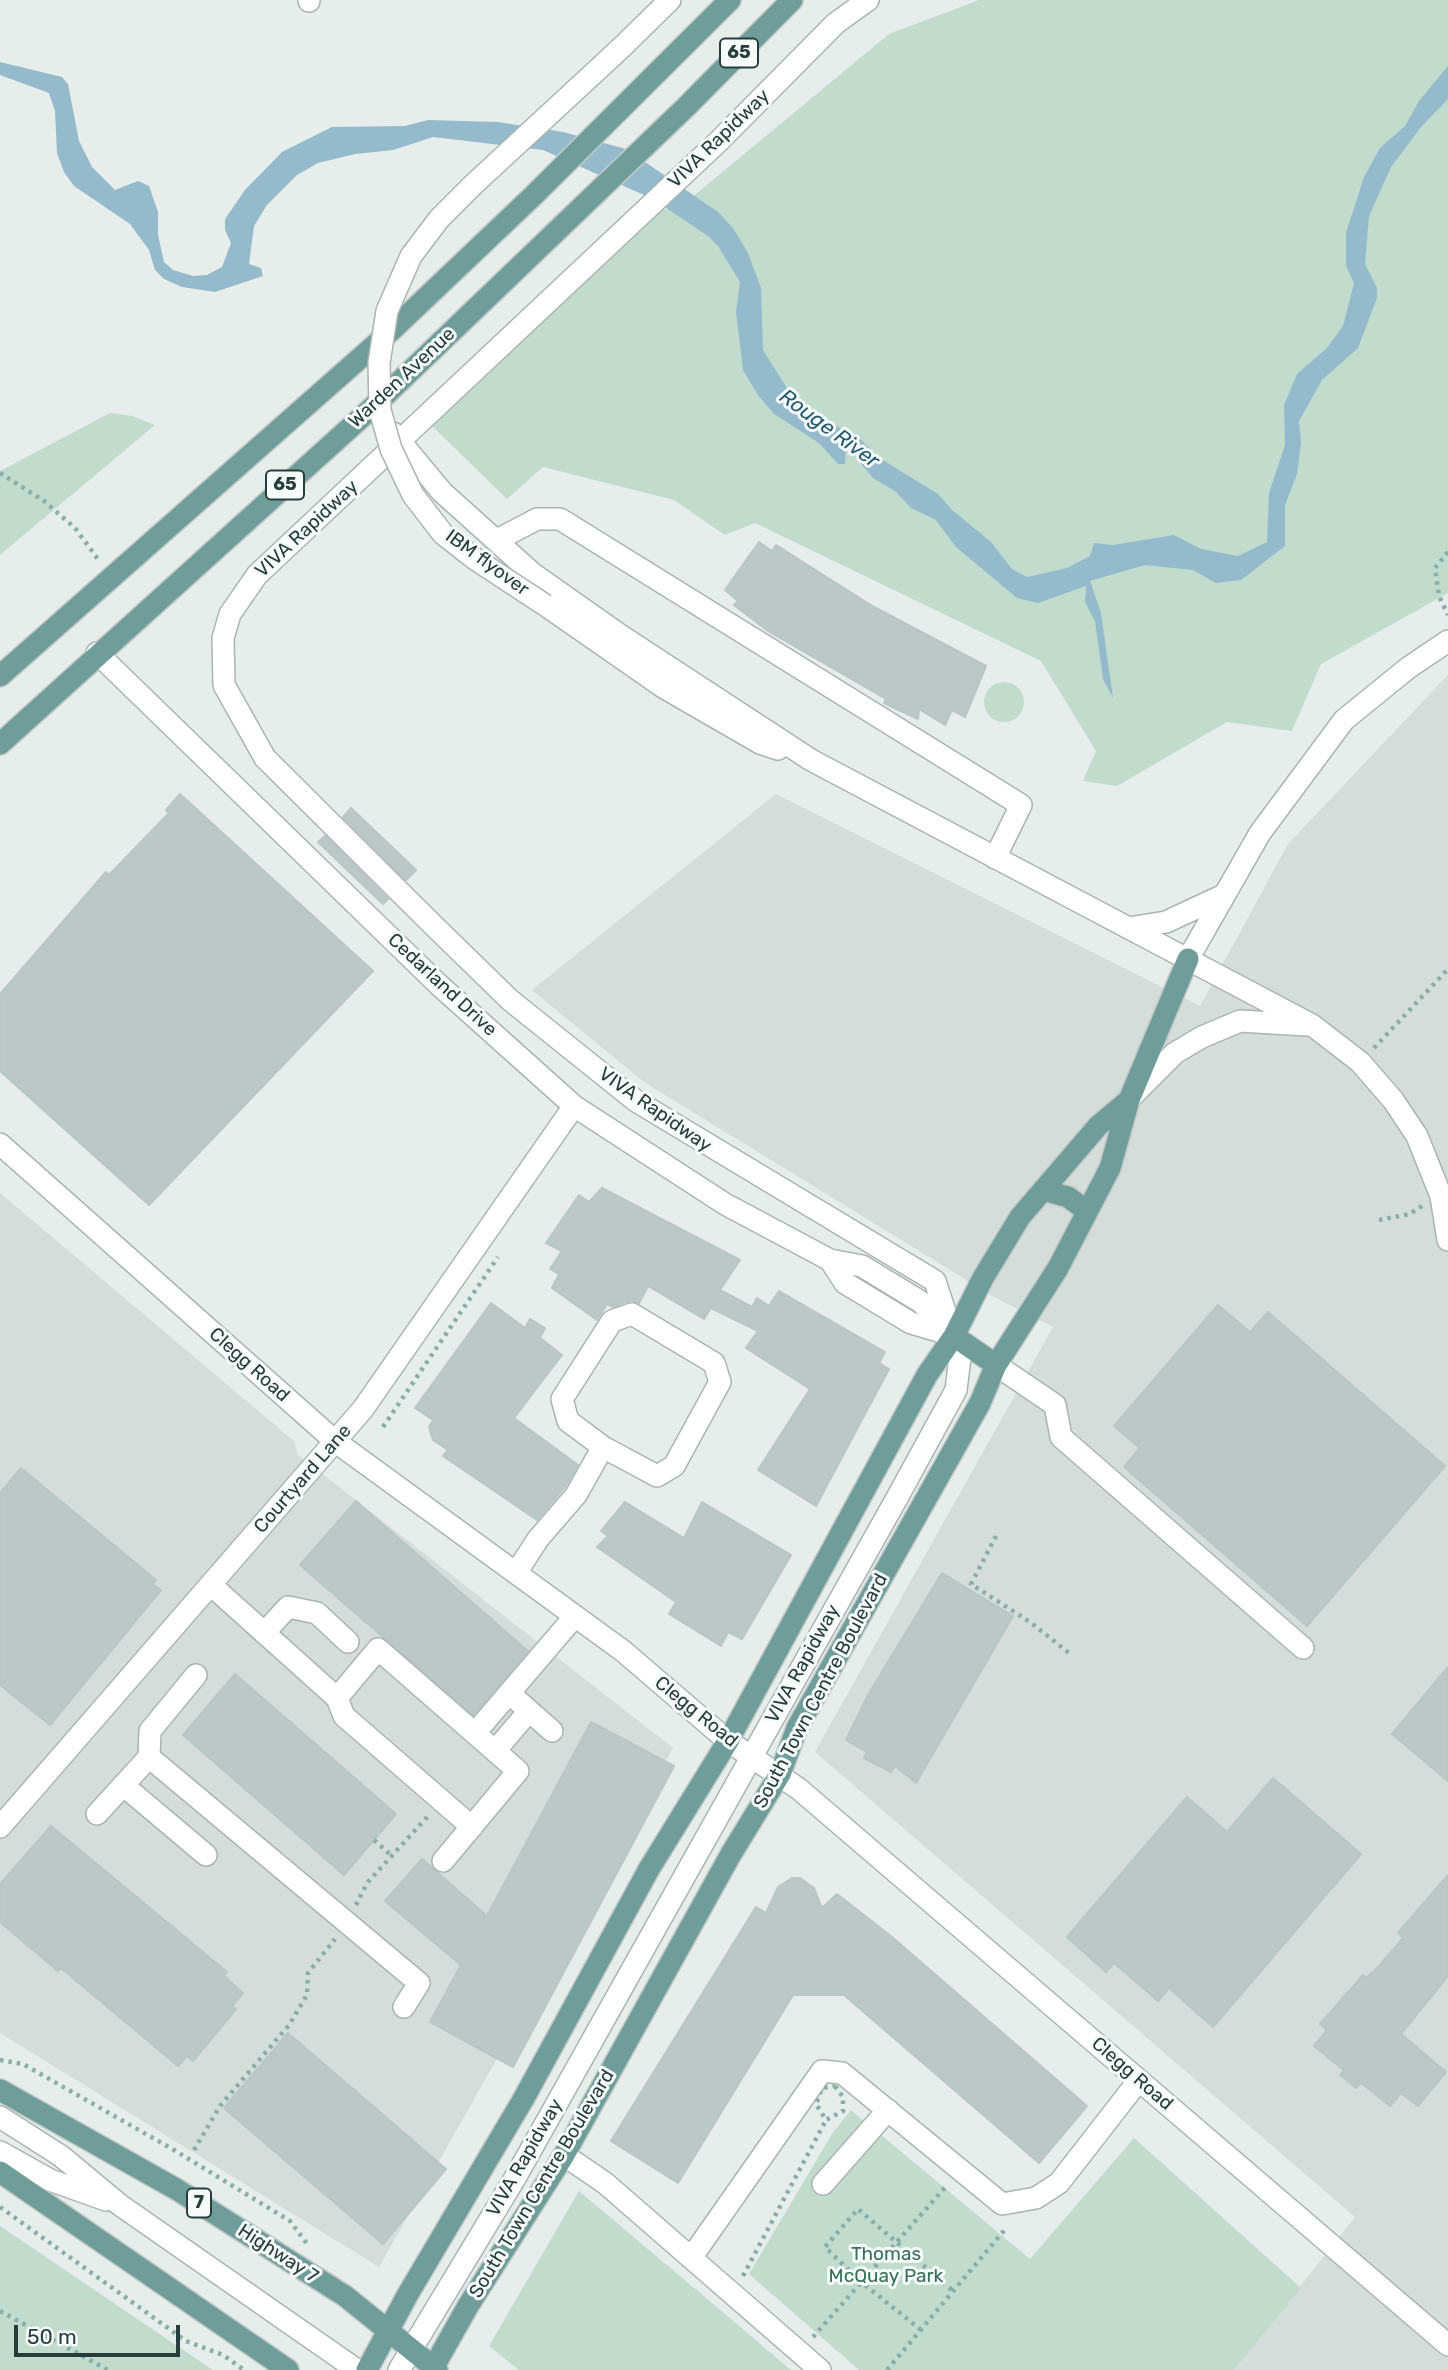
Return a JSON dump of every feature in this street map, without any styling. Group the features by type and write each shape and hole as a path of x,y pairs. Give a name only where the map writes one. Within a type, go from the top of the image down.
{"main road":[{"name":"65","path":"0,676 393,329 534,195 730,0"},
{"name":"Warden Avenue","path":"0,744 97,653 374,406 686,107 792,0"},
{"name":"South Town Centre Boulevard","path":"435,2369 468,2306 564,2155 731,1854 780,1774 797,1728 961,1438 996,1365 1052,1278 1110,1168 1129,1100 1188,959"},
{"path":"367,2370 524,2098 649,1869 728,1741 927,1375 954,1336 1001,1248 1020,1217 1098,1126 1129,1100"},
{"path":"1043,1190 1068,1197 1087,1212"},
{"name":"Cedarland Drive","path":"954,1336 996,1365"},
{"name":"Highway 7","path":"0,2090 176,2189 345,2296 435,2369"},
{"path":"0,2172 288,2370"}],"street":[{"name":"IBM flyover","path":"670,0 474,184 439,219 411,256 387,311 379,363 384,423 391,449 413,495 443,534 475,559 663,687 749,737 811,760"},
{"name":"VIVA Rapidway","path":"399,2370 515,2178 956,1390 960,1358 935,1282 729,1160 636,1101 510,1000 282,778 249,732 224,685 223,638 230,614 257,575 719,141 836,23 868,0"},
{"path":"374,406 400,443 442,492 532,573 620,635 811,760 1312,1025 1360,1062 1393,1100 1417,1136 1441,1196 1448,1240"},
{"path":"497,540 537,519 560,519 1021,805 995,858"},
{"path":"1188,959 1260,833 1344,720 1408,668 1448,641"},
{"name":"Cedarland Drive","path":"97,653 439,985 574,1106 725,1204 830,1261 862,1266 886,1280 922,1302 954,1336"},
{"path":"1128,928 1166,922 1224,895"},
{"path":"1129,1100 1175,1053 1202,1037 1240,1021 1312,1025"},
{"name":"Courtyard Lane","path":"0,1827 336,1442 371,1397 574,1106"},
{"name":"Clegg Road","path":"0,1144 336,1442 623,1650 728,1741 780,1774 1448,2346"},
{"path":"632,1314 714,1363 720,1382 674,1466 657,1476 603,1447 568,1421 562,1399 612,1321 632,1314"},
{"path":"996,1365 1055,1405 1061,1437 1303,1648"},
{"path":"516,1573 538,1539 576,1494 603,1447"},
{"path":"211,1585 337,1698 344,1716 472,1827"},
{"path":"264,1633 288,1607 317,1613 348,1642"},
{"path":"475,1733 575,1616"},
{"path":"337,1698 378,1649 518,1771 443,1861"},
{"path":"97,1814 149,1757 150,1731 196,1675"},
{"path":"509,1693 552,1731"},
{"path":"495,1751 530,1711"},
{"path":"149,1757 419,1983 404,2007"},
{"path":"123,1785 206,1855"},
{"path":"691,2258 822,2071 842,2073 1002,2204 1037,2199 1059,2183 1139,2080"},
{"path":"823,2184 888,2110"},
{"path":"0,2117 61,2156 120,2204 357,2370"},
{"path":"0,2152 50,2180 120,2204"},
{"path":"564,2155 605,2183 820,2370"}],"path":[{"path":"0,473 44,501 75,528 111,576"},
{"path":"1448,552 1435,568 1439,596 1448,615"},
{"path":"1360,1062 1448,970"},
{"path":"1380,1220 1410,1214 1441,1196"},
{"path":"383,1427 500,1254"},
{"path":"996,1536 971,1584 1030,1622 1069,1653"},
{"path":"194,2150 220,2106 289,2025 307,1995 308,1973 348,1923 367,1883 442,1801"},
{"path":"374,1840 391,1856"},
{"path":"0,2060 23,2064 174,2150 290,2221 306,2244 317,2251"},
{"path":"743,2276 826,2120 843,2111 843,2096 835,2087 822,2088 816,2104 826,2120"},
{"path":"813,2337 948,2184"},
{"path":"0,2207 186,2341 223,2354 244,2370"},
{"path":"921,2330 860,2281 825,2247 858,2209 953,2291"},
{"path":"887,2370 1007,2227"},
{"path":"0,2311 108,2370"}],"shaded area":[{"path":"1448,675 1448,2370 1234,2370 1355,2217 815,1752 1053,1327 994,1297 644,1082 532,990 776,794 1200,1006 1288,844"},
{"path":"0,1193 295,1442 297,1454 673,1748 379,2267 0,2033"}],"green space":[{"path":"979,0 1448,0 1448,593 1321,664 1292,731 1227,722 1117,786 1083,781 1096,751 1041,661 755,523 725,535 674,500 543,467 507,499 430,424 644,211 679,208 889,34"},
{"path":"110,413 132,416 155,425 0,555 0,471"},
{"path":"1004,682 1012,683 1018,688 1023,694 1023,710 1018,716 1012,721 1004,722 996,721 990,716 985,710 984,702 985,694 990,688 996,683"},
{"name":"Thomas McQuay Park","path":"851,2110 1030,2259 1134,2138 1301,2288 1234,2370 859,2370 749,2274 832,2134"},
{"path":"579,2191 791,2370 519,2370 489,2346"},
{"path":"0,2226 213,2370 0,2370"}],"water":[{"name":"Rouge River","path":"0,62 62,77 68,84 79,141 92,167 115,190 138,181 149,186 158,212 158,235 164,262 173,270 193,276 207,275 222,267 231,243 225,230 225,219 245,190 282,152 332,127 405,126 428,120 498,122 563,132 626,149 718,212 733,228 748,253 761,288 763,350 792,396 829,423 857,436 881,459 938,494 952,510 991,542 1012,569 1027,577 1067,568 1090,556 1094,543 1113,545 1174,535 1201,549 1238,556 1267,542 1269,493 1285,445 1284,405 1297,374 1327,348 1343,326 1354,283 1346,266 1346,233 1364,177 1380,148 1405,126 1419,101 1448,66 1448,99 1421,127 1391,167 1369,216 1365,264 1377,288 1377,298 1358,348 1322,380 1299,421 1301,443 1297,474 1285,505 1285,546 1241,580 1216,583 1193,570 1145,565 1090,581 1101,613 1113,698 1103,679 1095,621 1085,602 1086,586 1038,603 1017,598 956,547 936,520 911,508 896,492 873,478 857,459 852,444 846,446 845,464 838,464 819,443 774,414 758,395 743,370 736,312 740,282 718,246 708,236 653,199 543,150 433,137 393,150 355,154 318,163 297,175 267,205 254,226 249,264 261,268 263,276 215,292 182,287 164,279 155,270 149,250 130,224 74,186 64,172 57,153 55,111 49,93 0,75"}],"building":[{"path":"759,542 772,551 776,545 874,607 986,666 965,717 952,710 945,725 919,709 918,719 884,703 886,699 768,631 734,605 738,601 725,590"},
{"path":"180,794 373,971 149,1205 0,1071 0,994 106,872 109,875 169,813 166,810"},
{"path":"351,808 416,870 406,880 343,817"},
{"path":"325,836 388,899 383,904 318,842"},
{"path":"602,1188 740,1260 720,1290 752,1307 757,1298 769,1306 779,1291 885,1352 879,1363 889,1369 816,1506 758,1470 810,1389 746,1348 758,1331 711,1308 704,1319 648,1286 639,1303 631,1300 613,1307 607,1304 597,1320 552,1288 559,1274 550,1269 562,1251 546,1243 579,1195 589,1202"},
{"path":"491,1303 525,1328 530,1319 545,1328 540,1338 562,1355 514,1418 578,1465 565,1487 537,1520 443,1456 448,1450 433,1440 429,1427 433,1420 415,1408"},
{"path":"1218,1305 1250,1332 1268,1312 1445,1466 1307,1626 1124,1467 1140,1448 1114,1426"},
{"path":"21,1468 156,1580 152,1584 161,1590 50,1725 0,1685 0,1493"},
{"path":"356,1501 528,1651 473,1715 300,1565"},
{"path":"625,1502 684,1538 702,1502 791,1555 742,1639 728,1632 721,1646 669,1614 676,1602 597,1547 608,1536 601,1531"},
{"path":"942,1573 1013,1616 916,1783 895,1766 891,1772 864,1758 867,1752 846,1740 868,1695"},
{"path":"1448,1667 1448,1781 1392,1734"},
{"path":"235,1674 396,1814 344,1875 183,1735"},
{"path":"591,1722 674,1766 513,2067 430,2022 461,1965 385,1901 422,1859 487,1916"},
{"path":"1273,1778 1361,1854 1213,2027 1169,1988 1158,2001 1114,1963 1106,1972 1067,1937 1187,1797 1227,1832"},
{"path":"51,1826 227,1972 224,1976 243,1993 232,2006 236,2009 193,2061 187,2056 178,2066 61,1968 58,1971 0,1922 0,1884"},
{"path":"1448,1875 1448,1976 1401,2034 1446,2072 1418,2106 1401,2093 1390,2106 1361,2083 1356,2088 1340,2075 1344,2070 1314,2046 1327,2030 1320,2024 1363,1975 1366,1978 1380,1965 1403,1938 1398,1933"},
{"path":"792,1878 800,1878 814,1888 822,1908 837,1894 892,1937 1087,2106 1039,2163 844,1995 793,1995 678,2183 611,2141 756,1907 766,1913 778,1887"},
{"path":"288,2033 446,2169 383,2244 224,2108"}]}
